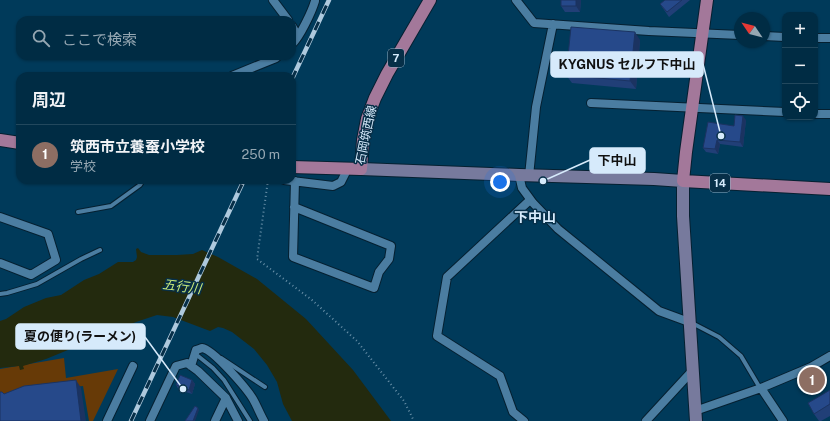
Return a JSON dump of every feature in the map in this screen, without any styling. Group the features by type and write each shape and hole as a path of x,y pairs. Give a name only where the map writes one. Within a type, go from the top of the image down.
{"main road":[{"name":"石岡筑西線","path":"296,166 361,169 363,140 367,119 375,98 387,74 430,0"},
{"path":"683,181 707,0"},
{"path":"0,140 16,142"},
{"name":"14","path":"683,181 830,188"}],"street":[{"path":"273,0 285,16"},
{"path":"296,39 312,10 315,0"},
{"path":"516,0 534,23 649,31 734,35"},
{"path":"553,24 522,188 530,200 558,229 659,310 689,322"},
{"path":"770,36 782,37"},
{"path":"818,38 830,38"},
{"path":"241,72 269,60"},
{"path":"591,103 782,112"},
{"path":"818,114 830,114"},
{"path":"296,181 334,186 341,182 348,168"},
{"path":"361,169 683,181 683,216 696,416 811,367 830,356"},
{"path":"294,207 391,246 389,259 379,272 374,288 293,257 294,207 295,184"},
{"path":"524,421 513,412 500,376 437,336 447,277 530,200"},
{"path":"0,217 48,234 56,260 32,274 0,263"},
{"path":"191,366 196,350 202,348 210,353 243,385 253,399 264,421"},
{"path":"150,421 176,366 187,363 226,398 238,421"},
{"path":"107,421 133,366"},
{"path":"646,421 693,370"},
{"path":"761,388 783,421"},
{"path":"215,421 226,398"}],"lane":[{"path":"78,212 111,206 141,184"},
{"path":"0,294 37,284 100,250"},
{"path":"689,322 720,337 741,356 761,388"},
{"path":"210,353 225,360 265,386"},
{"path":"198,356 213,368 224,380 250,421"}],"path":[{"path":"267,184 257,259 312,300 357,341 404,400 414,421"}],"shaded area":[{"path":"64,358 66,378 118,369 93,421 89,421 83,386 0,397 0,369"}],"water":[{"name":"五行川","path":"138,248 141,252 149,255 193,254 202,250 218,257 257,279 306,319 353,370 391,421 292,421 283,404 277,382 267,365 254,349 232,332 223,328 218,327 210,331 173,317 157,315 136,322 46,359 23,366 24,369 20,370 19,366 0,368 0,321 6,319 24,307 46,298 61,295 84,280 99,274 118,262 133,262 136,260 136,249"}],"building":[{"path":"561,0 576,0 576,6 561,6"},
{"path":"665,0 682,0 667,12 660,4"},
{"path":"571,27 635,32 630,81 566,75"},
{"path":"735,115 743,116 740,142 717,140 715,149 703,148 708,122 734,126"},
{"path":"180,375 192,380 189,390 176,385"},
{"path":"76,380 81,421 0,421 0,392 4,394 24,386"},
{"path":"830,390 830,404 814,414 808,403"},
{"path":"195,406 198,408 193,421 185,421"}],"railway":[{"path":"295,72 329,0"},
{"path":"131,421 242,184"}],"place":[{"name":"KYGNUS セルフ下中山","path":"721,136"},
{"name":"下中山","path":"543,181"},
{"name":"筑西市立養蚕小学校","path":"812,380"},
{"name":"夏の便り(ラーメン)","path":"183,389"}],"district":[{"name":"下中山","path":"535,217"}]}
